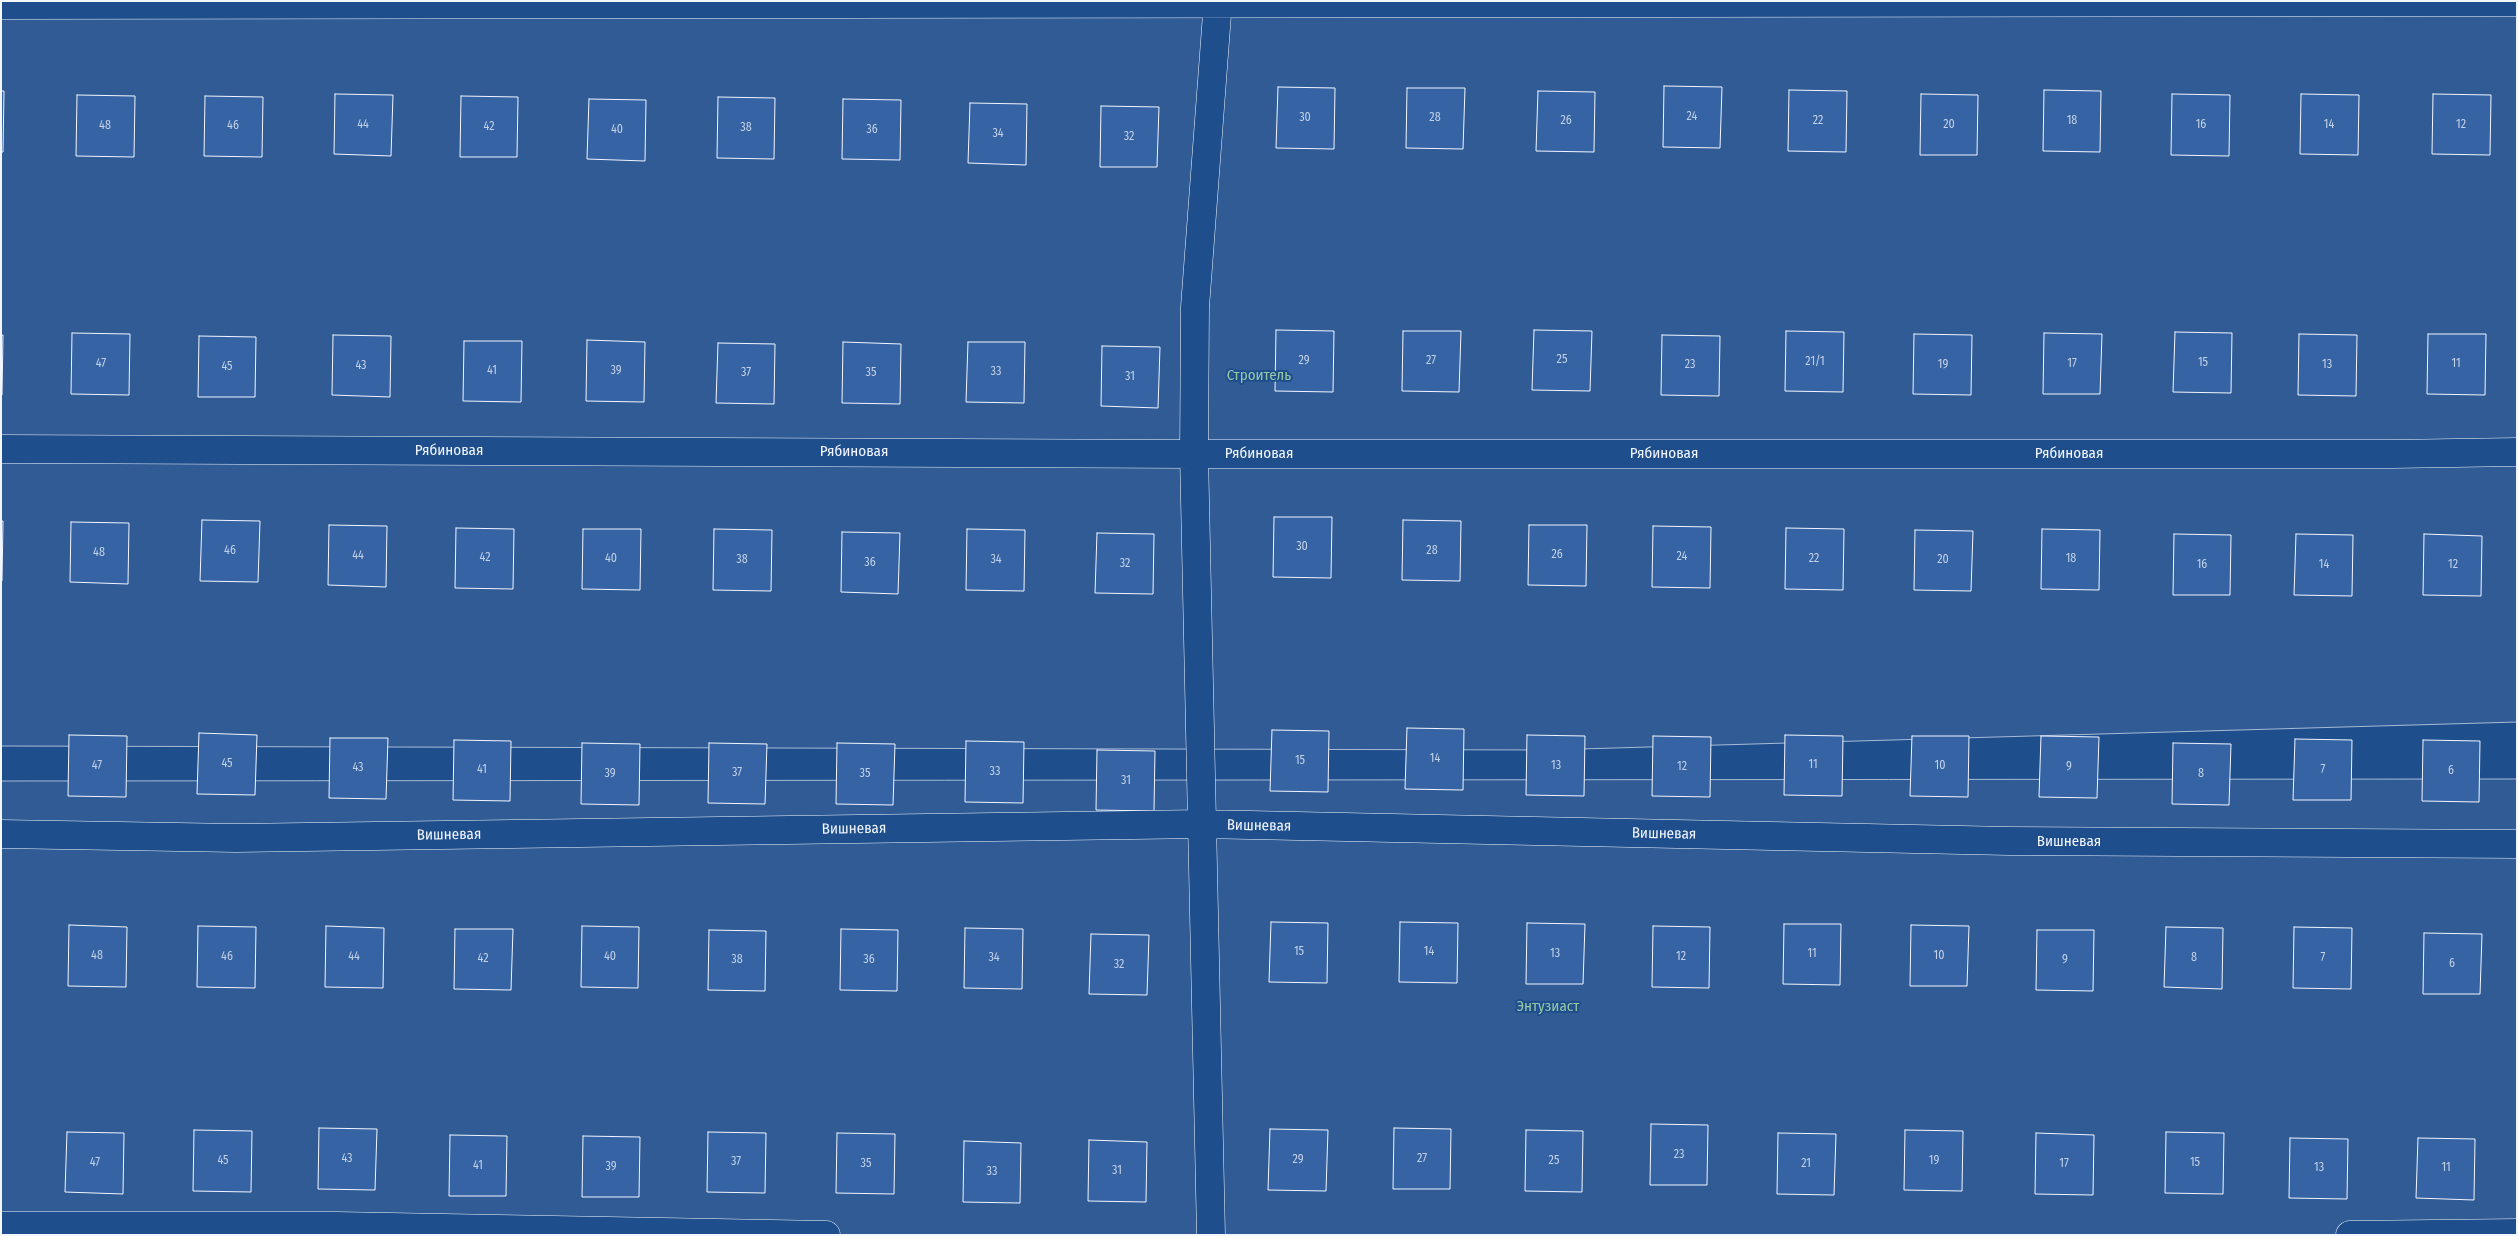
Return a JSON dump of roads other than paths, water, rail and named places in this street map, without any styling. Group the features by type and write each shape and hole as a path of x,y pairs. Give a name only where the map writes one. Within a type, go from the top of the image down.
{"street":[{"path":"1,5 2517,2"},
{"path":"1211,1235 1194,454 1195,307 1218,3"},
{"name":"Рябиновая","path":"1,449 1194,454 2392,454 2517,452"},
{"name":"Вишневая","path":"1,834 236,838 1202,824 2009,841 2517,844"},
{"path":"1,1226 336,1226 826,1235"},
{"path":"2350,1235 2517,1233"}],"park label":[{"name":"Строитель","path":"1259,376"},
{"name":"Энтузиаст","path":"1548,1007"}]}
